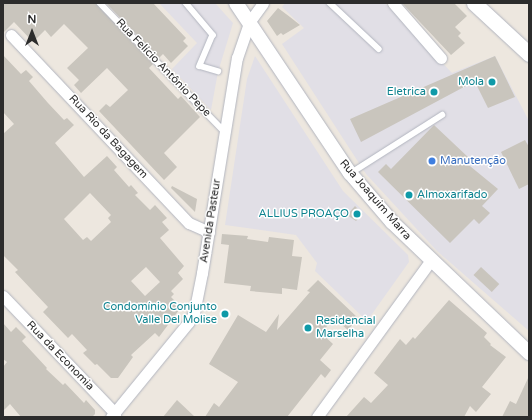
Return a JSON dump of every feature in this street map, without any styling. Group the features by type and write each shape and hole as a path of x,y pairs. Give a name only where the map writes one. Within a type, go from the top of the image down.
{"main road":[{"path":"474,3 529,54"}],"street":[{"name":"Rua Joaquim Marra","path":"236,3 250,21 350,173 392,222 529,353"},
{"name":"Avenida Pasteur","path":"114,416 188,323 194,313 226,132 237,58 250,21 263,3"},
{"path":"393,3 441,58"},
{"name":"Rua Rio da Bagagem","path":"11,35 189,223 209,232"},
{"path":"317,417 431,260"},
{"name":"Rua da Economia","path":"3,296 114,416"}],"lane":[{"name":"Rua Felício Antônio Pepe","path":"100,3 226,132"},
{"path":"186,3 213,35 200,66 218,72"},
{"path":"330,3 379,49"},
{"path":"350,173 442,115"}],"shaded area":[{"path":"159,3 215,3 233,23 218,72 211,110 172,69 197,43"},
{"path":"285,3 385,3 452,73 495,56 529,121 529,331 437,251 366,174 282,44 304,28 282,7"},
{"path":"255,56 343,191 408,255 409,262 367,321 315,271 317,263 296,235 225,225 247,79"}],"building":[{"path":"3,3 96,3 153,64 149,68 178,99 181,96 200,117 164,153 177,167 164,180 99,111 106,104 110,107 128,90 107,68 81,93 74,85 79,80 67,68 88,48 64,24 51,37 45,30 33,42 14,22 3,33"},
{"path":"106,3 153,3 186,38 183,41 188,46 171,63 163,54 159,58"},
{"path":"402,3 454,3 467,16 455,27 461,33 458,36 465,43 451,55"},
{"path":"278,8 300,25 283,35 281,33 277,36 267,21"},
{"path":"3,55 21,74 26,70 33,77 29,81 48,103 64,120 67,118 74,125 55,143 84,177 107,156 117,167 114,170 129,187 131,185 138,193 135,195 150,210 155,205 167,218 162,222 169,230 160,238 184,266 178,273 183,279 171,291 174,294 171,297 177,303 175,305 179,310 159,337 155,333 131,355 133,357 118,378 111,378 97,364 95,365 83,353 87,350 72,334 68,338 43,312 48,307 15,272 18,270 3,255 3,134 14,124 3,112","holes":["90,193 111,215 108,218 111,222 91,241 87,237 83,240 64,219","146,267 160,282 145,296 131,281"]},
{"path":"495,56 515,97 488,108 475,82 477,80 361,142 350,119"},
{"path":"434,125 469,158 465,162 498,189 482,206 490,213 479,224 474,219 450,243 378,172 386,164 391,169"},
{"path":"525,140 529,147 529,184 519,189 501,152"},
{"path":"172,186 197,199 195,212 171,188"},
{"name":"ALLIUS PROAÇO","path":"355,206 363,214 356,221 347,215"},
{"path":"222,234 248,236 247,239 268,242 269,237 294,240 292,256 302,257 297,290 282,288 282,294 250,291 251,286 224,283 229,245 221,244"},
{"path":"481,267 499,284 492,292 473,275"},
{"path":"318,280 358,318 348,330 334,318 321,333 333,344 320,360 331,370 325,378 321,374 287,417 205,417 214,403 219,407 238,382 209,364 238,315 266,332 279,314 277,330 310,292 307,291"},
{"path":"449,300 487,333 484,337 491,344 490,345 506,357 482,387 491,394 476,412 470,406 464,417 346,417 364,397 371,403 388,385 374,373 400,339 406,345 413,337 415,339"},
{"path":"3,323 11,332 16,327 26,337 22,341 47,368 46,369 63,385 65,383 84,403 86,400 95,410 95,414 92,417 21,417 10,404 3,411 3,367 7,362 3,359"},
{"path":"529,376 529,417 502,417 510,401 516,404"},
{"path":"177,400 195,417 163,417"}],"place":[{"name":"Mola","path":"492,82"},
{"name":"Eletrica","path":"434,92"},
{"name":"Manutenção","path":"432,161"},
{"name":"Almoxarifado","path":"409,195"},
{"name":"ALLIUS PROAÇO","path":"357,214"},
{"name":"Condomínio Conjunto Valle Del Molise","path":"225,314"},
{"name":"Residencial Marselha","path":"308,328"}]}
